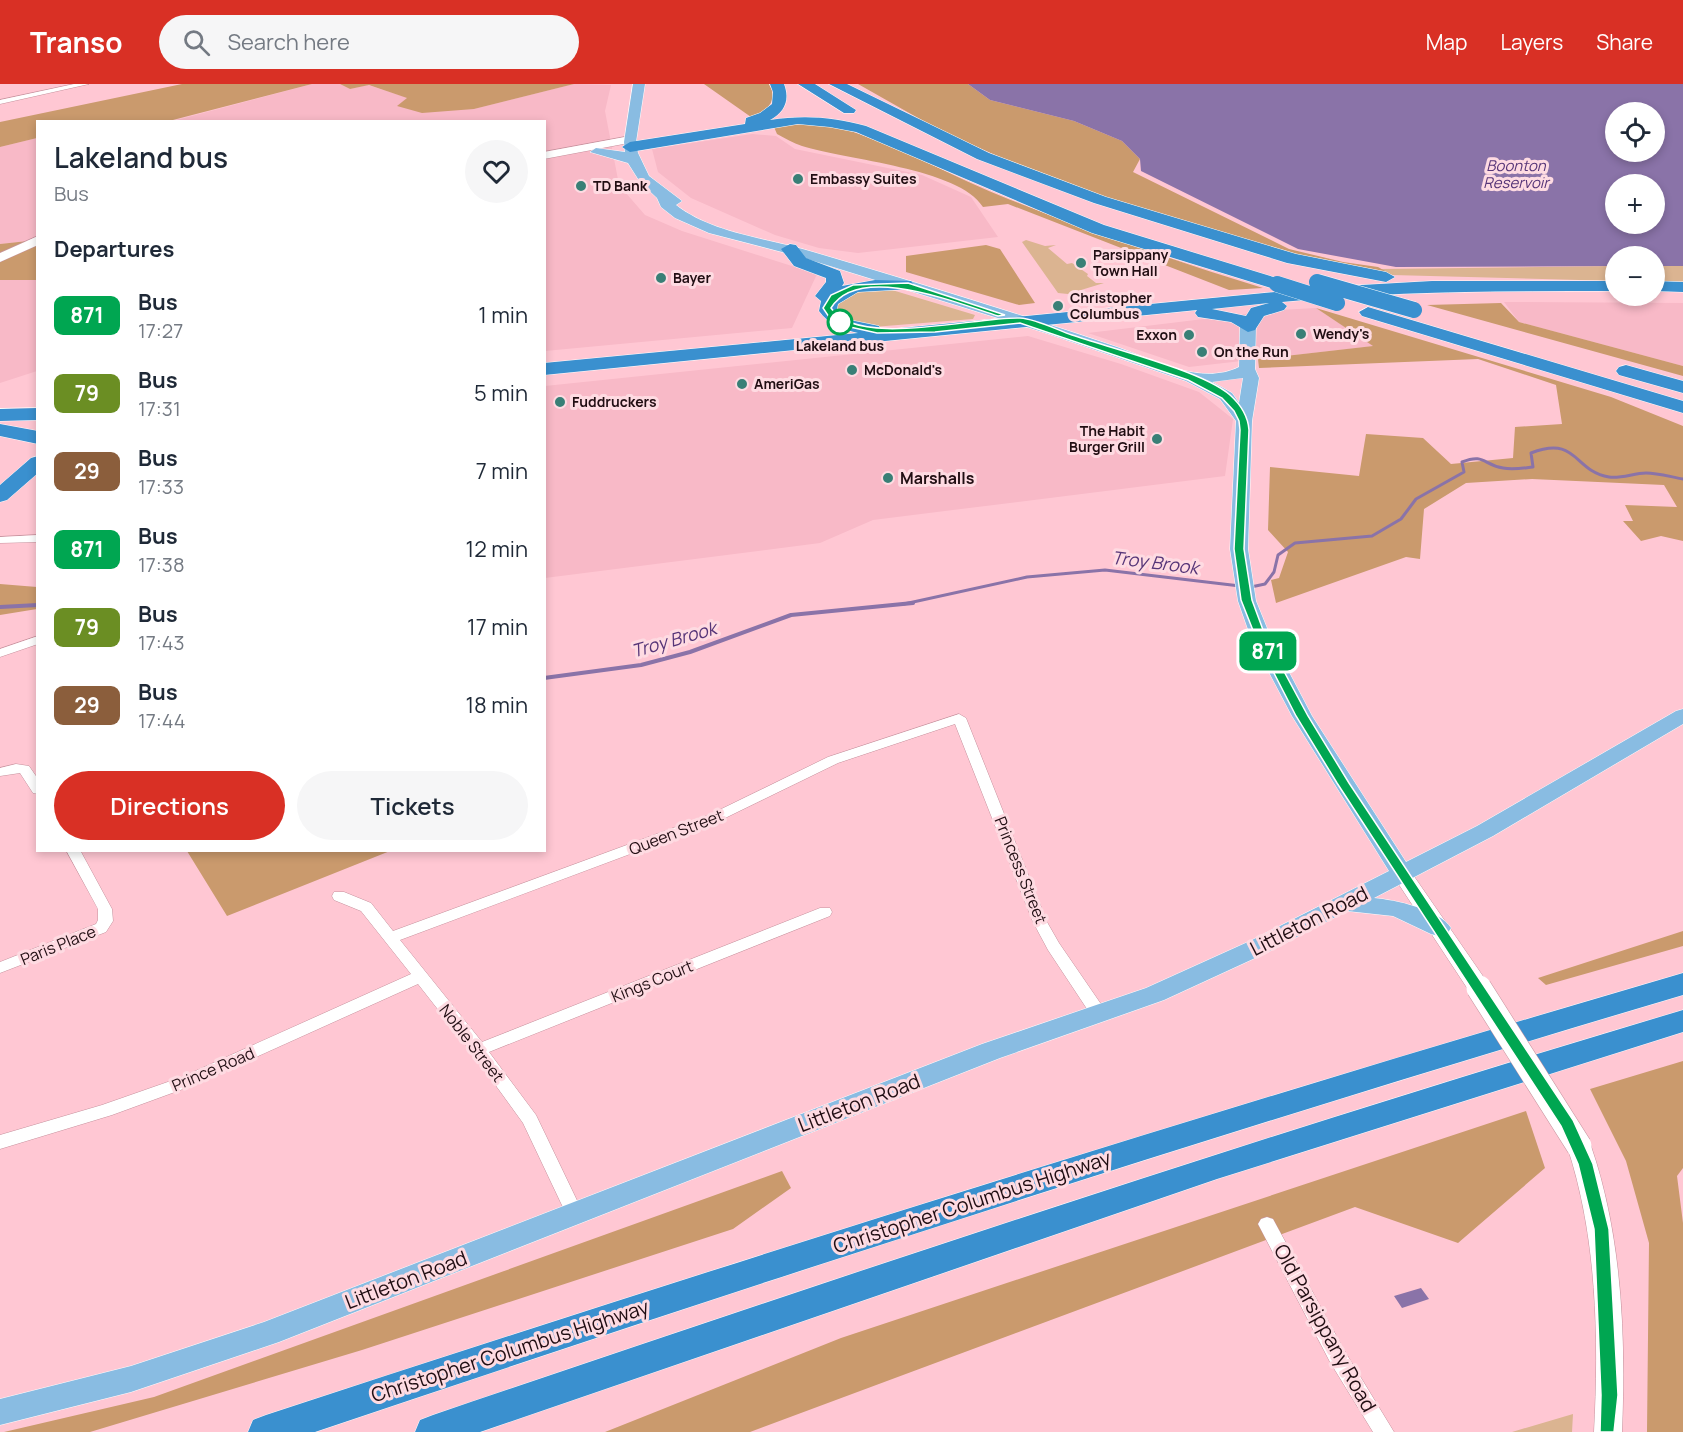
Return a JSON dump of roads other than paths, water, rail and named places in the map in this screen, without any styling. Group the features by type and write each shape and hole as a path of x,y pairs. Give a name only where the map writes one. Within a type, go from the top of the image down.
{"highway":[{"path":"630,140 765,117 777,109 781,103 777,84"},
{"path":"805,84 903,140 1004,186 1123,233 1277,284"},
{"path":"834,84 917,130 1032,183 1173,236 1317,282 1683,387"},
{"path":"834,84 934,134 1025,172 1100,200 1270,253 1327,267 1389,277 1533,285 1605,286"},
{"path":"630,140 791,121 839,123 861,129 1004,192 1098,229 1683,407"},
{"path":"790,249 800,262 834,275 835,283 816,309 824,332 808,343"},
{"path":"824,296 864,272"},
{"path":"905,285 856,287 834,297 828,305 828,311 839,322 861,328 935,329"},
{"path":"546,369 1326,292 1533,285"},
{"path":"1665,286 1683,287"},
{"path":"546,379 1278,306 1463,296 1605,294"},
{"path":"1665,295 1683,295"},
{"path":"1202,313 1236,317 1248,326 1257,312 1278,306"},
{"path":"0,415 36,414"},
{"path":"0,428 36,424"},
{"path":"0,428 36,437"},
{"path":"0,496 36,464"},
{"name":"Christopher Columbus Highway","path":"266,1432 638,1308 1028,1184 1683,984"},
{"path":"433,1432 1026,1228 1370,1117 1683,1021"}],"main road":[{"path":"639,84 633,107 630,140 645,179 664,197 666,204 680,215 750,242 790,249 1052,330 1192,378 1226,396 1244,421"},
{"path":"546,157 596,152 620,155 630,140"},
{"path":"546,157 630,140"},
{"path":"0,258 36,241"},
{"path":"1248,326 1247,369 1251,378 1244,421 1239,549 1244,585 1261,638 1302,716 1579,1146 1592,1182 1602,1229 1610,1395 1608,1432"},
{"path":"1192,378 1231,377 1247,369"},
{"name":"Littleton Road","path":"0,1412 131,1379 206,1355 575,1215 991,1051 1100,1014 1194,978 1520,812 1683,715"},
{"path":"1344,903 1398,908 1415,914 1439,928"}],"street":[{"path":"0,102 85,84"},
{"path":"0,540 36,538"},
{"path":"0,653 36,641"},
{"name":"Queen Street","path":"390,938 716,818 833,760 958,718"},
{"name":"Princess Street","path":"958,718 1040,922 1053,946 1100,1014"},
{"path":"0,772 16,768 24,770 36,787"},
{"name":"Paris Place","path":"0,968 100,928 106,921 105,909 74,852"},
{"name":"Noble Street","path":"339,896 366,907 419,977 479,1050 530,1120 575,1215"},
{"name":"Kings Court","path":"479,1050 825,912"},
{"name":"Prince Road","path":"0,1142 106,1110 188,1081 419,977"},
{"name":"Old Parsippany Road","path":"1267,1224 1337,1356 1384,1432"}],"water":[{"name":"Boonton Reservoir","path":"968,84 1683,84 1683,266 1665,266 1665,246 1605,246 1605,266 1396,267 1298,249 1141,171 1140,159 1122,141 1074,121 990,100"},
{"path":"1421,1288 1429,1299 1402,1308 1394,1296"}],"waterway":[{"name":"Troy Brook","path":"1251,587 1265,584 1274,572 1278,555 1295,543 1372,536 1401,519 1416,499 1464,472 1462,462 1480,459 1496,467 1507,469 1533,467 1531,453 1558,448 1567,451 1597,474 1609,477 1646,473 1683,479"},
{"name":"Troy Brook","path":"905,604 1027,577 1105,570 1240,586"},
{"name":"Troy Brook","path":"905,604 913,603"},
{"name":"Troy Brook","path":"546,678 641,665 690,652 791,615 905,604"},
{"name":"Troy Brook","path":"0,607 36,605"}],"place":[{"name":"Embassy Suites","path":"798,179"},
{"name":"TD Bank","path":"581,186"},
{"name":"Parsippany Town Hall","path":"1081,263"},
{"name":"Bayer","path":"661,278"},
{"name":"Christopher Columbus","path":"1058,306"},
{"name":"Lakeland bus","path":"840,322"},
{"name":"Wendy's","path":"1301,334"},
{"name":"Exxon","path":"1189,335"},
{"name":"On the Run","path":"1202,352"},
{"name":"McDonald's","path":"852,370"},
{"name":"AmeriGas","path":"742,384"},
{"name":"Fuddruckers","path":"560,402"},
{"name":"The Habit Burger Grill","path":"1157,439"},
{"name":"Marshalls","path":"888,478"}]}
